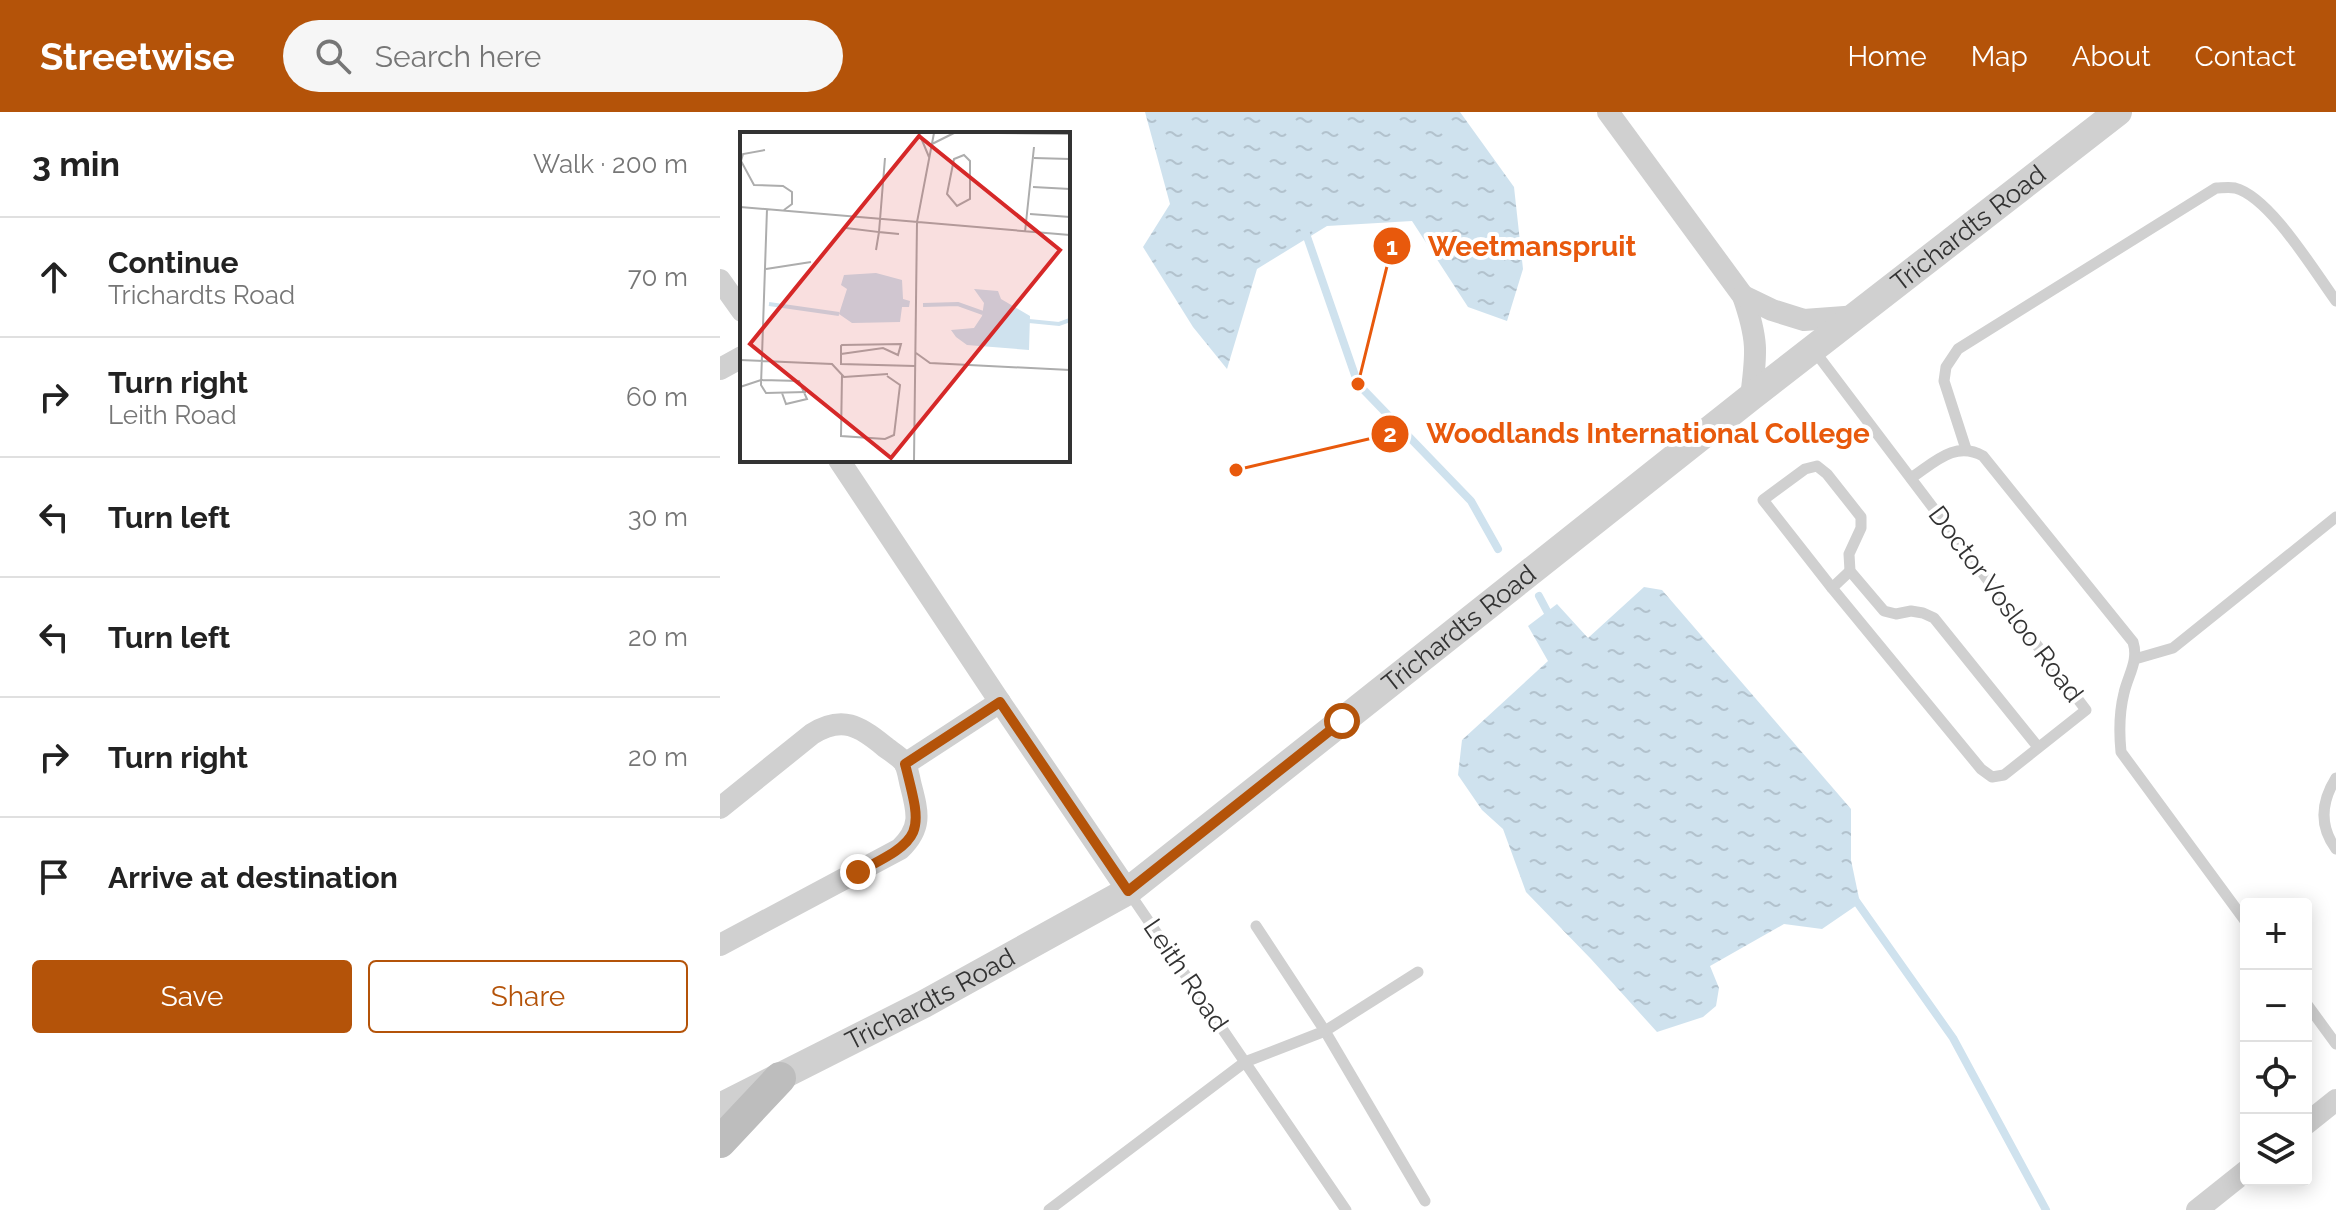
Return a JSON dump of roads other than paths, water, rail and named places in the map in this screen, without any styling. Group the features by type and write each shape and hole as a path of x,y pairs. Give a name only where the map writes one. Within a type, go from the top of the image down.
{"main road":[{"path":"720,1142 780,1078"}],"street":[{"path":"1608,112 1743,296 1754,329 1757,354 1751,397"},
{"name":"Trichardts Road","path":"720,1107 924,1004 1128,891 1751,397 2118,112"},
{"path":"720,280 740,308"},
{"path":"1743,296 1772,310 1804,320 1858,316"},
{"path":"720,369 740,358"},
{"name":"Leith Road","path":"840,462 1128,891"},
{"path":"905,764 1000,702"},
{"path":"720,808 812,734 831,724 844,723 874,738 905,764 916,808 914,832 908,841 886,858 720,945"},
{"path":"2312,1119 2336,1100"},
{"path":"2197,1210 2240,1176"}],"lane":[{"path":"1966,449 1944,381 1946,367 1958,349 2216,188 2235,188 2273,215 2336,301"},
{"name":"Doctor Vosloo Road","path":"1813,349 2086,710 2004,775 1992,777 1981,769 1763,500 1805,469 1817,466 1827,474 1861,517 1861,528 1849,554 1850,571"},
{"path":"1911,478 1947,454 1966,449 1983,456 2133,642 2135,659 2124,692 2119,721 2121,752 2240,914"},
{"path":"2135,659 2173,648 2336,517"},
{"path":"1832,588 1850,571 1884,611 1896,614 1911,611 1934,618 2038,747"},
{"path":"2336,778 2326,796 2323,823 2336,849"},
{"name":"Leith Road","path":"1128,891 1346,1210"},
{"path":"1256,926 1325,1031 1425,1201"},
{"path":"1049,1210 1245,1062 1325,1031 1418,972"},
{"path":"2312,1011 2336,1044"}],"water":[{"path":"1145,112 1460,112 1514,187 1523,269 1507,321 1468,307 1412,221 1327,226 1257,269 1227,369 1193,327 1143,247 1170,204"},
{"path":"1644,587 1662,590 1851,809 1851,860 1860,903 1822,929 1784,924 1710,966 1719,988 1716,1006 1703,1017 1657,1032 1526,892 1503,829 1482,810 1458,775 1462,740 1548,661 1528,626 1557,604 1588,638"}],"waterway":[{"path":"1304,228 1358,384 1471,501 1498,549"},
{"path":"1539,596 1554,619"},
{"path":"1854,898 1953,1038 2046,1210"}],"place":[{"name":"Weetmanspruit","path":"1358,384"},
{"name":"Woodlands International College","path":"1236,470"}]}
